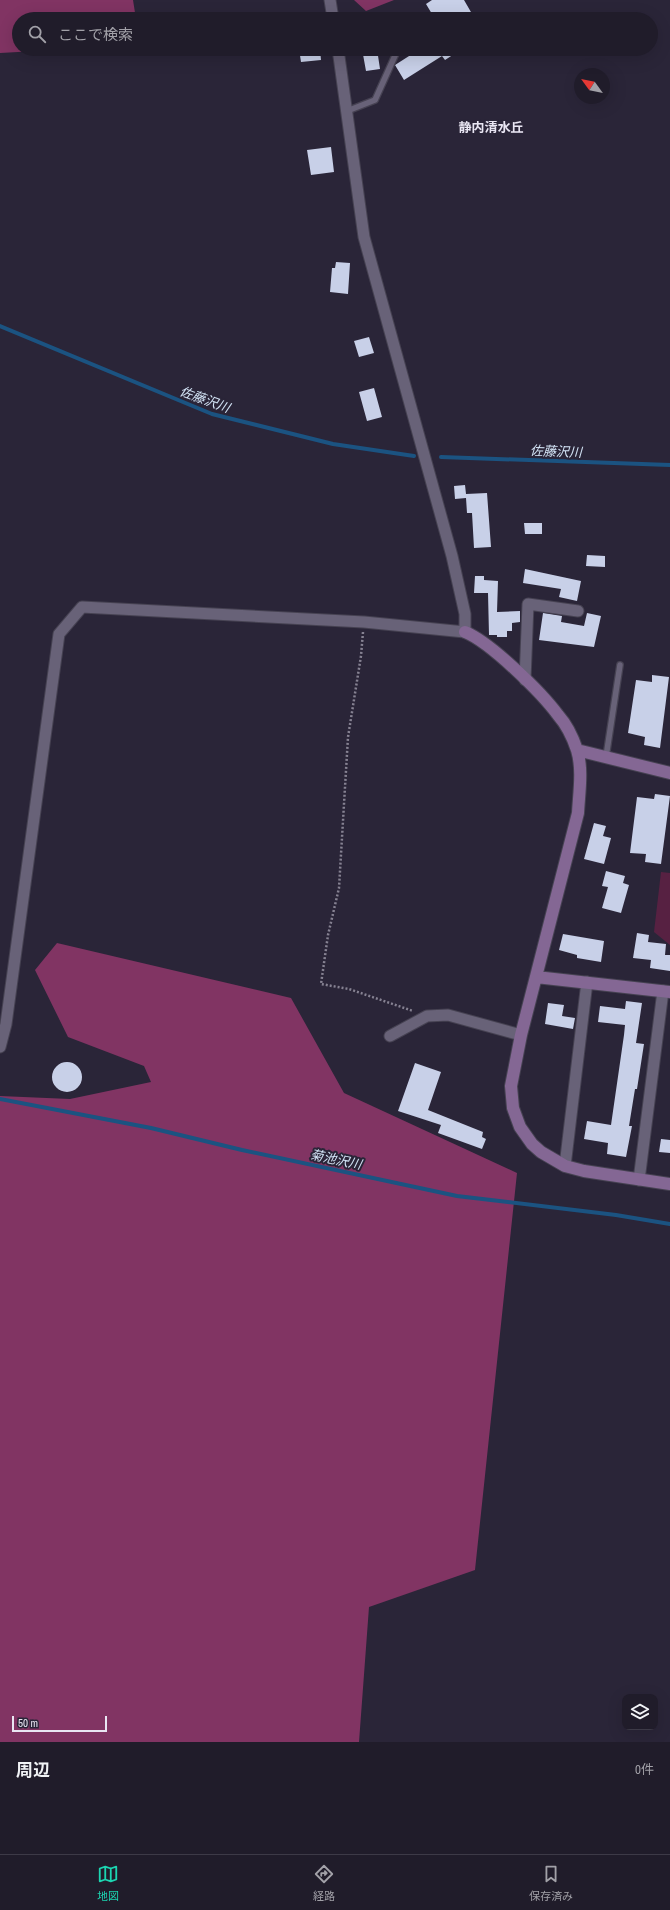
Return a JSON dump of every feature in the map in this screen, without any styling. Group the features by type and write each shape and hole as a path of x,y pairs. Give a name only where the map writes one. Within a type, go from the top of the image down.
{"street":[{"path":"330,0 332,12"},
{"path":"339,56 364,237 452,556 465,614 465,632"},
{"path":"525,680 528,604 578,611"},
{"path":"0,1047 6,1024 60,634 82,607 364,622 465,632 477,637 525,680 559,715 577,750 581,776 578,813 520,1035 511,1086 513,1108 516,1117 532,1144 541,1152 564,1166 584,1171 670,1184"},
{"path":"577,750 670,774"},
{"path":"536,977 667,992 640,1180"},
{"path":"564,1166 587,982"},
{"path":"390,1036 427,1016 448,1015 520,1035"}],"lane":[{"path":"347,111 375,100 395,56"},
{"path":"606,758 620,665"}],"path":[{"path":"364,622 361,656 348,737 339,888 328,935 321,984 349,989 427,1016"}],"shaded area":[{"path":"0,0 133,0 135,12 12,12 12,52 0,53"},
{"path":"354,0 394,0 366,11"},
{"path":"661,872 670,873 670,945 654,932"},
{"path":"57,943 291,998 344,1093 517,1173 475,1570 369,1607 359,1742 0,1742 0,1096 70,1099 151,1082 144,1066 68,1037 35,970"}],"building":[{"path":"432,0 464,0 471,12 431,12 426,4"},
{"path":"300,56 321,56 321,60 301,62"},
{"path":"363,56 378,56 380,69 366,71"},
{"path":"409,56 442,56 404,80 395,65"},
{"path":"442,56 451,56 445,60"},
{"path":"331,147 334,172 311,175 307,150"},
{"path":"336,262 350,263 348,294 330,292 332,268 335,268"},
{"path":"369,337 374,353 359,357 354,341"},
{"path":"374,388 382,417 367,421 359,392"},
{"path":"465,485 466,494 487,493 491,547 474,548 472,513 467,513 466,498 455,499 454,486"},
{"path":"524,523 542,523 542,534 525,534"},
{"path":"587,555 605,556 605,567 586,566"},
{"path":"525,569 581,581 577,601 559,597 561,589 523,583"},
{"path":"475,576 484,576 484,580 498,581 497,612 520,611 520,622 512,623 512,631 507,631 507,637 489,635 488,593 474,593"},
{"path":"543,613 562,616 561,622 584,626 587,613 601,616 594,647 539,640"},
{"path":"652,675 669,677 660,748 644,745 645,737 628,733 636,680 652,682"},
{"path":"655,794 670,796 661,864 645,862 646,854 630,853 637,797 654,799"},
{"path":"594,823 606,826 603,836 611,838 604,864 584,859"},
{"path":"606,871 625,876 623,883 629,885 621,913 602,908 608,887 602,886"},
{"path":"637,933 649,935 648,942 666,944 665,955 670,955 670,971 650,968 651,960 633,958"},
{"path":"563,934 604,941 601,962 577,958 577,955 559,950"},
{"path":"626,1001 642,1003 636,1043 644,1044 637,1089 635,1089 629,1126 632,1126 626,1157 607,1154 608,1143 584,1139 587,1121 611,1125 624,1035 625,1025 598,1022 600,1006 625,1009"},
{"path":"548,1003 564,1005 562,1016 575,1018 573,1029 545,1024"},
{"path":"67,1062 78,1066 82,1077 78,1088 67,1092 56,1088 52,1077 56,1066"},
{"path":"415,1063 441,1072 428,1110 483,1132 482,1137 486,1139 482,1149 438,1133 441,1125 398,1111"},
{"path":"661,1139 670,1140 670,1153 659,1152"}],"waterway":[{"name":"佐藤沢川","path":"0,326 212,414 333,444 414,456"},
{"name":"佐藤沢川","path":"441,457 670,465"},
{"name":"菊池沢川","path":"0,1099 151,1128 242,1150 457,1196 616,1215 670,1224"}],"district":[{"name":"静内清水丘","path":"491,127"}]}
